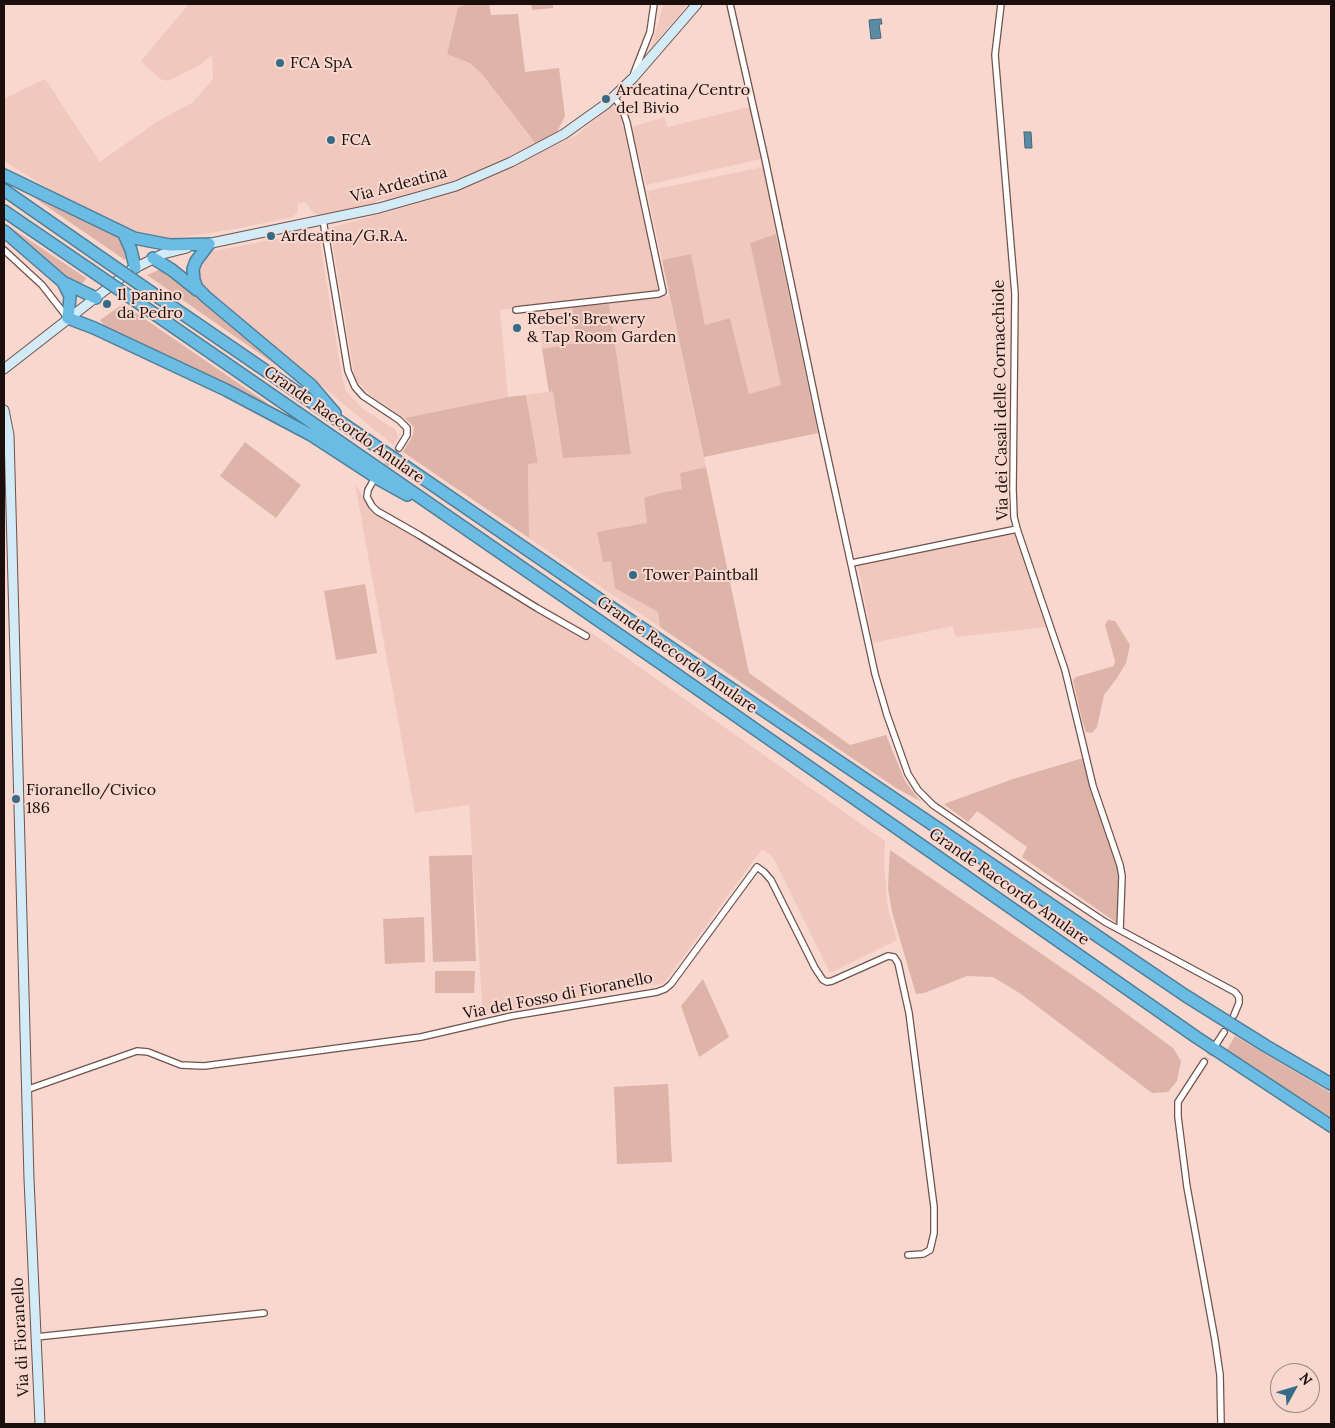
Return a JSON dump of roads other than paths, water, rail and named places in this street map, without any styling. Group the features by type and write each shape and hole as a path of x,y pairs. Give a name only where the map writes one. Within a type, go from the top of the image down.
{"highway":[{"path":"4,175 140,240 180,246 209,244"},
{"name":"Grande Raccordo Anulare","path":"4,190 161,299 1186,996 1331,1084"},
{"name":"Grande Raccordo Anulare","path":"4,211 436,508 1188,1032 1331,1126"},
{"path":"4,231 64,282 96,298"},
{"path":"124,234 131,250 135,267"},
{"path":"206,297 195,284 193,272 196,261 209,244"},
{"path":"153,258 172,270 206,297 311,385 342,422"},
{"path":"64,282 70,296 68,318 94,328 226,390 311,435 392,487 436,508"}],"street":[{"path":"633,78 650,32 654,4"},
{"name":"Via Ardeatina","path":"4,369 135,267 153,258 174,251 379,208 431,194 486,174 523,157 564,134 614,97 633,78 696,4"},
{"path":"730,4 872,659 887,715 905,769 918,790 932,805 954,820 1120,930 1234,992 1239,997 1239,1003 1234,1015"},
{"name":"Via dei Casali delle Cornacchiole","path":"1001,4 995,55 1015,294 1014,516 1065,670 1093,786 1120,865 1122,876 1120,930"},
{"path":"516,310 663,292 626,118 621,105 614,97"},
{"path":"323,220 348,371 355,387 363,396 407,428 407,435 399,448"},
{"path":"4,250 46,289 68,318"},
{"name":"Via di Fioranello","path":"4,410 9,455 26,1090 40,1424"},
{"path":"372,483 368,490 368,497 372,506 377,511 586,636"},
{"path":"852,563 1017,529"},
{"name":"Via del Fosso di Fioranello","path":"26,1090 137,1051 148,1052 181,1065 199,1067 421,1037 512,1016 657,992 665,989 670,984 757,867 771,880 815,968 823,980 827,982 832,981 888,956 894,957 898,963 910,1019 934,1207 934,1233 930,1250 923,1254 908,1255"},
{"path":"1215,1046 1224,1032"},
{"path":"1204,1062 1178,1102 1178,1118 1190,1205 1220,1375 1221,1424"},
{"path":"36,1337 264,1313"}],"water":[{"path":"881,19 882,24 879,24 881,38 871,39 869,20"},
{"path":"1024,132 1031,132 1032,148 1025,148"}],"tunnel":[{"path":"381,472 399,448"},
{"path":"1204,1062 1214,1048"}],"place":[{"name":"FCA SpA","path":"280,63"},
{"name":"Ardeatina/Centro del Bivio","path":"606,99"},
{"name":"FCA","path":"331,140"},
{"name":"Ardeatina/G.R.A.","path":"271,236"},
{"name":"Il panino da Pedro","path":"107,304"},
{"name":"Rebel's Brewery & Tap Room Garden","path":"517,328"},
{"name":"Tower Paintball","path":"633,575"},
{"name":"Fioranello/Civico 186","path":"16,799"}]}
